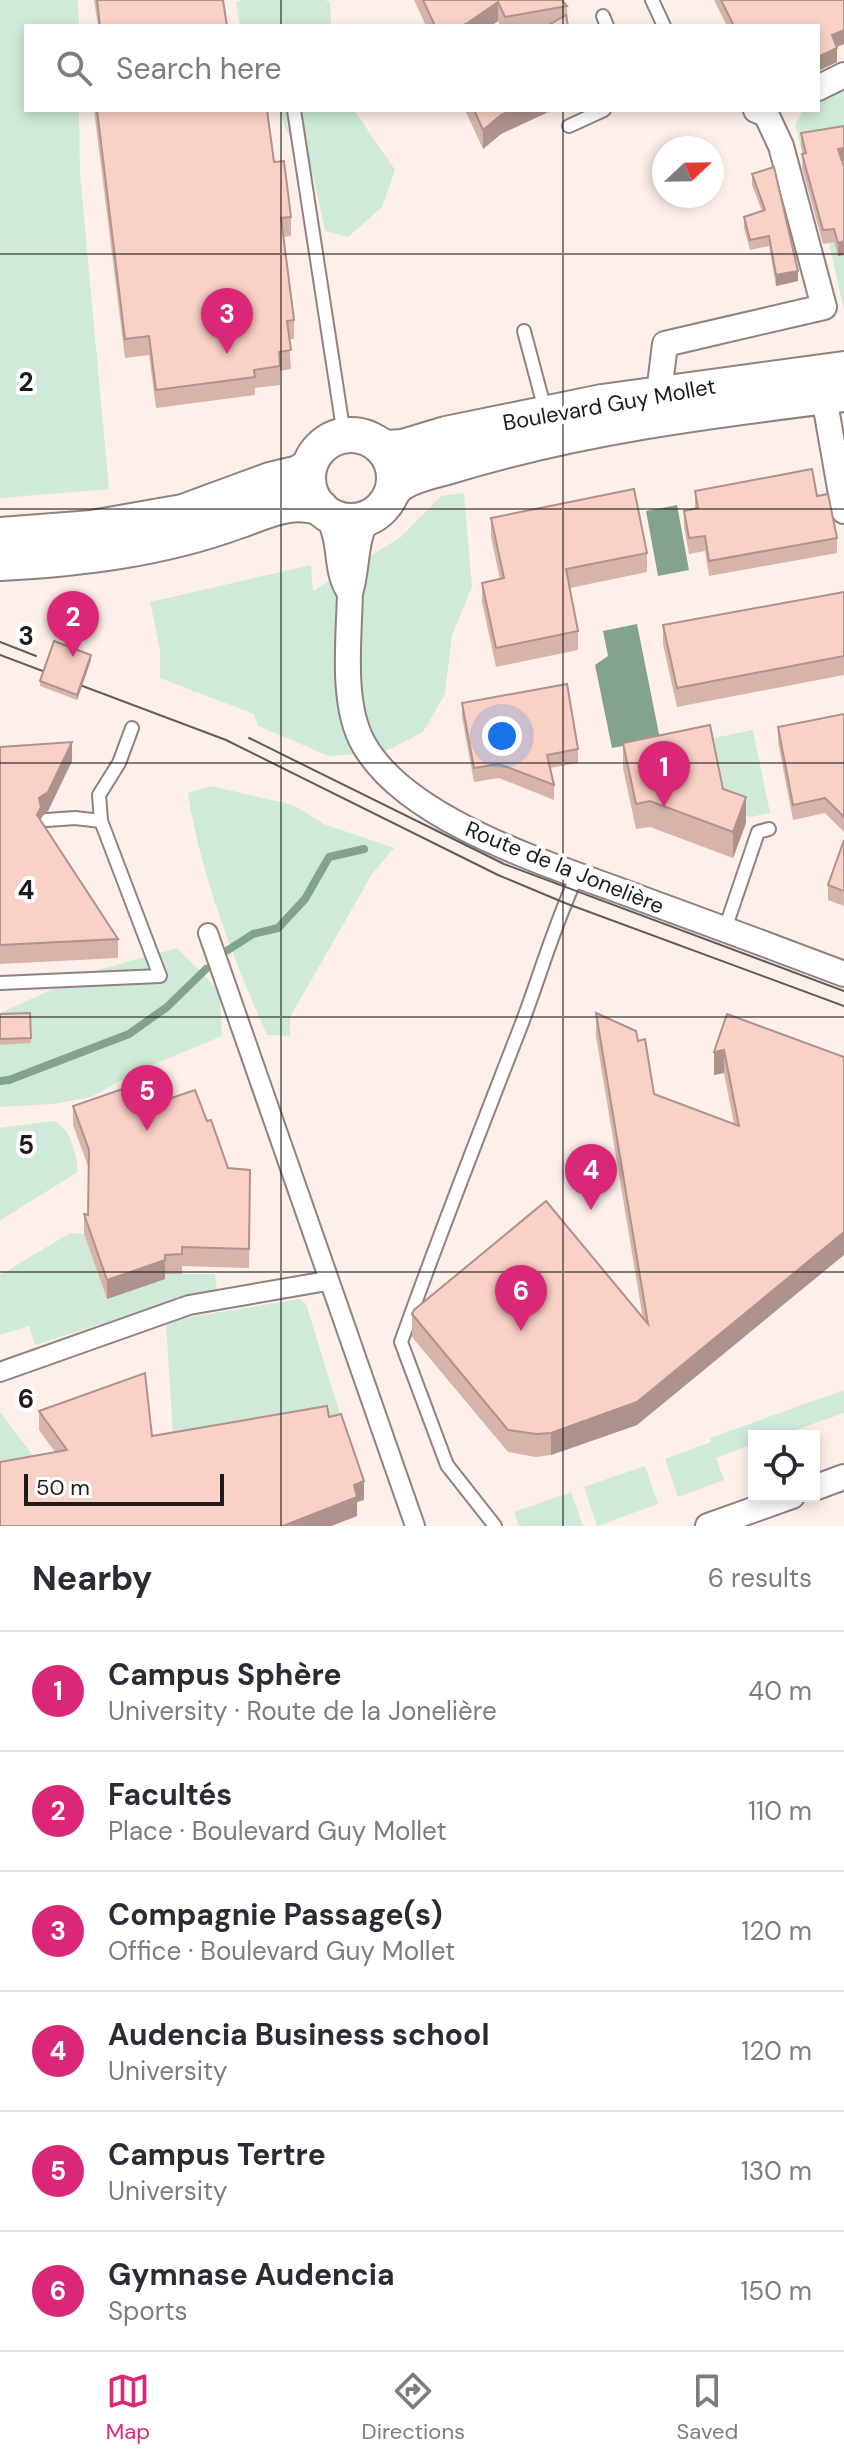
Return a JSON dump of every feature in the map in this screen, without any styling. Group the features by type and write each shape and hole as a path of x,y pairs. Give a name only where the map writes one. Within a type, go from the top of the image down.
{"main road":[{"name":"Boulevard Guy Mollet","path":"377,443 385,448 403,447 446,434 545,413 659,393 844,369"},
{"name":"Boulevard Guy Mollet","path":"393,491 406,480 477,457 574,435 674,416 834,396"},
{"path":"0,535 92,528 183,512 270,480 299,473 309,466 323,445 344,435 362,436 377,443 392,462 395,479 393,491 381,510 368,518 347,521 300,503 265,511 190,537 96,554 0,563"},
{"path":"309,466 309,489 324,511"}],"street":[{"path":"820,87 844,75"},
{"path":"659,393 665,344 824,307 781,146 766,112"},
{"path":"834,396 844,511"},
{"name":"Route de la Jonelière","path":"324,511 336,533 342,580 350,593"},
{"name":"Route de la Jonelière","path":"368,518 360,536 350,593 351,708 363,744 375,761 409,793 454,823 578,874 844,974"},
{"path":"208,933 415,1526"},
{"path":"0,1372 189,1305 327,1281"},
{"path":"820,1486 844,1477"},
{"path":"708,1526 775,1502"}],"lane":[{"path":"652,0 663,24"},
{"path":"294,112 344,435"},
{"path":"569,126 600,112"},
{"path":"524,331 545,413"},
{"path":"0,983 160,976 101,821 99,795 119,763 132,728"},
{"path":"47,820 75,818 101,821"},
{"path":"725,929 758,832 769,829"},
{"path":"495,1526 447,1465 401,1342 578,874"}],"shaded area":[{"path":"0,0 78,0 79,24 24,24 24,112 79,112 80,174 109,489 0,498"},
{"path":"325,0 330,2 331,24 240,24 236,2"},
{"path":"844,82 844,310 829,243 795,126 802,112 820,112 820,93"},
{"path":"281,112 355,112 395,170 382,207 348,237 325,231 314,179 285,128"},
{"path":"464,493 472,587 452,635 445,694 423,732 382,753 329,756 258,726 254,714 160,678 160,650 150,602 311,565 313,591 401,537 441,496"},
{"path":"677,505 689,570 658,576 646,511"},
{"path":"637,624 660,739 612,748 595,665 608,656 603,631"},
{"path":"753,730 770,813 750,817 728,807 714,738"},
{"path":"211,786 293,805 324,824 394,848 372,874 290,1017 290,1036 267,1035 242,977 210,885 188,793"},
{"path":"177,948 220,992 222,1036 138,1071 91,1097 53,1104 0,1107 0,1013 88,973"},
{"path":"54,1121 69,1136 78,1172 0,1220 0,1128"},
{"path":"70,1233 84,1234 107,1299 165,1279 165,1274 215,1274 217,1291 182,1298 35,1345 29,1326 0,1335 0,1275"},
{"path":"300,1299 306,1304 345,1430 174,1452 166,1321"},
{"path":"844,1390 844,1413 795,1430 748,1430 748,1446 716,1458 724,1480 678,1497 665,1459 711,1442 710,1438"},
{"path":"0,1412 46,1473 0,1481"},
{"path":"645,1466 658,1504 597,1526 584,1487"},
{"path":"571,1492 583,1526 519,1526 514,1512"}],"building":[{"path":"97,0 223,0 227,24 100,24"},
{"path":"423,0 562,0 567,6 505,17 498,2 466,24 434,24"},
{"path":"721,0 844,0 844,30 832,35 837,48 820,56 820,24 733,24"},
{"path":"566,15 568,24 550,24"},
{"path":"97,112 267,112 274,162 284,161 291,217 281,218 294,320 287,321 291,350 279,352 280,366 254,370 255,377 156,390 149,336 125,339"},
{"path":"475,112 507,112 501,115 483,130"},
{"path":"844,126 844,148 838,149 844,167 844,241 838,243 834,229 823,230 802,154 806,153 801,133"},
{"path":"774,167 798,271 776,275 769,236 750,240 744,217 765,210 752,174"},
{"path":"812,469 817,496 828,494 837,538 709,561 705,536 689,538 684,511 698,508 695,491"},
{"path":"634,489 647,553 566,569 578,631 496,648 482,583 504,578 491,518"},
{"path":"844,592 844,656 677,688 663,625"},
{"path":"54,641 91,655 77,695 40,681"},
{"path":"567,684 578,749 547,755 554,785 499,764 474,768 462,703"},
{"path":"844,714 844,817 825,798 793,805 778,727"},
{"path":"710,725 723,789 746,797 733,832 650,801 636,804 623,743"},
{"path":"72,742 48,792 39,798 41,807 37,815 118,939 0,945 0,747"},
{"path":"844,840 844,891 828,885"},
{"path":"30,1013 31,1038 0,1039 0,1014"},
{"path":"596,1013 636,1031 638,1041 645,1039 654,1094 739,1126 724,1050 714,1052 727,1014 844,1057 844,1232 637,1402 551,1433 508,1430 412,1314 546,1201 648,1324"},
{"path":"137,1084 145,1107 195,1090 207,1121 211,1120 228,1168 250,1170 249,1249 182,1247 182,1254 165,1255 165,1260 107,1280 84,1214 88,1215 89,1150 73,1106"},
{"path":"145,1373 152,1436 327,1406 329,1417 341,1414 364,1481 354,1485 357,1497 283,1526 0,1526 0,1462 67,1450 39,1411"}],"waterway":[{"path":"228,950 253,934 278,928 305,899 329,857 364,849"},
{"path":"0,1081 129,1034 167,1007 206,969"}],"tram line":[{"path":"0,642 36,656"},
{"path":"0,655 226,740 498,875 565,903 844,1006"},
{"path":"249,738 504,864 844,991"}],"place":[{"name":"Compagnie Passage(s)","path":"227,354"},
{"name":"Facultés","path":"73,657"},
{"name":"Campus Sphère","path":"664,807"},
{"name":"Campus Tertre","path":"147,1131"},
{"name":"Audencia Business school","path":"591,1210"},
{"name":"Gymnase Audencia","path":"521,1331"}]}
